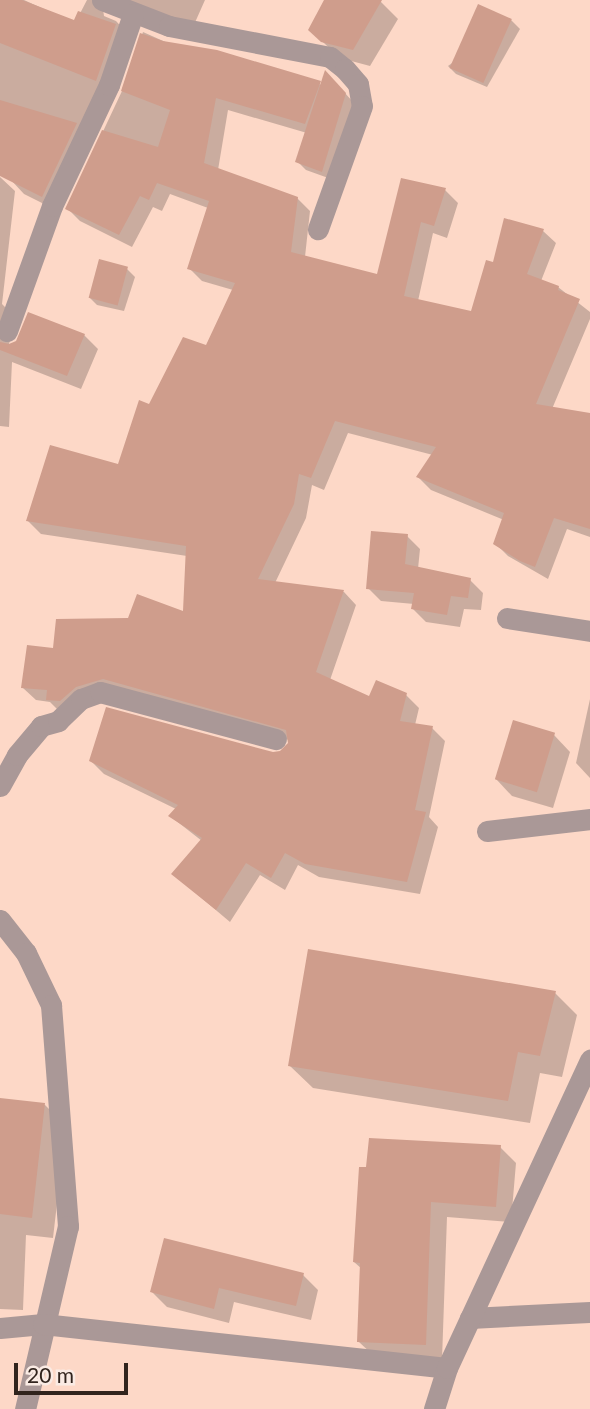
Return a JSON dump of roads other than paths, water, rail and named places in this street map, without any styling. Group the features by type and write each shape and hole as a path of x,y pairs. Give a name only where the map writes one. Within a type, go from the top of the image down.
{"street":[{"path":"102,0 169,26 330,57 352,76 358,84 362,106 318,229"},
{"path":"7,331 52,206 109,85 133,14"},
{"path":"507,618 590,631"},
{"path":"0,786 17,755 41,726 58,721 81,699 100,692 276,739"},
{"path":"487,831 590,819"},
{"path":"0,920 26,953 51,1005 68,1226 24,1409"},
{"path":"434,1409 447,1368 590,1060"},
{"path":"470,1318 590,1312"},
{"path":"0,1328 43,1324 447,1368"}]}
